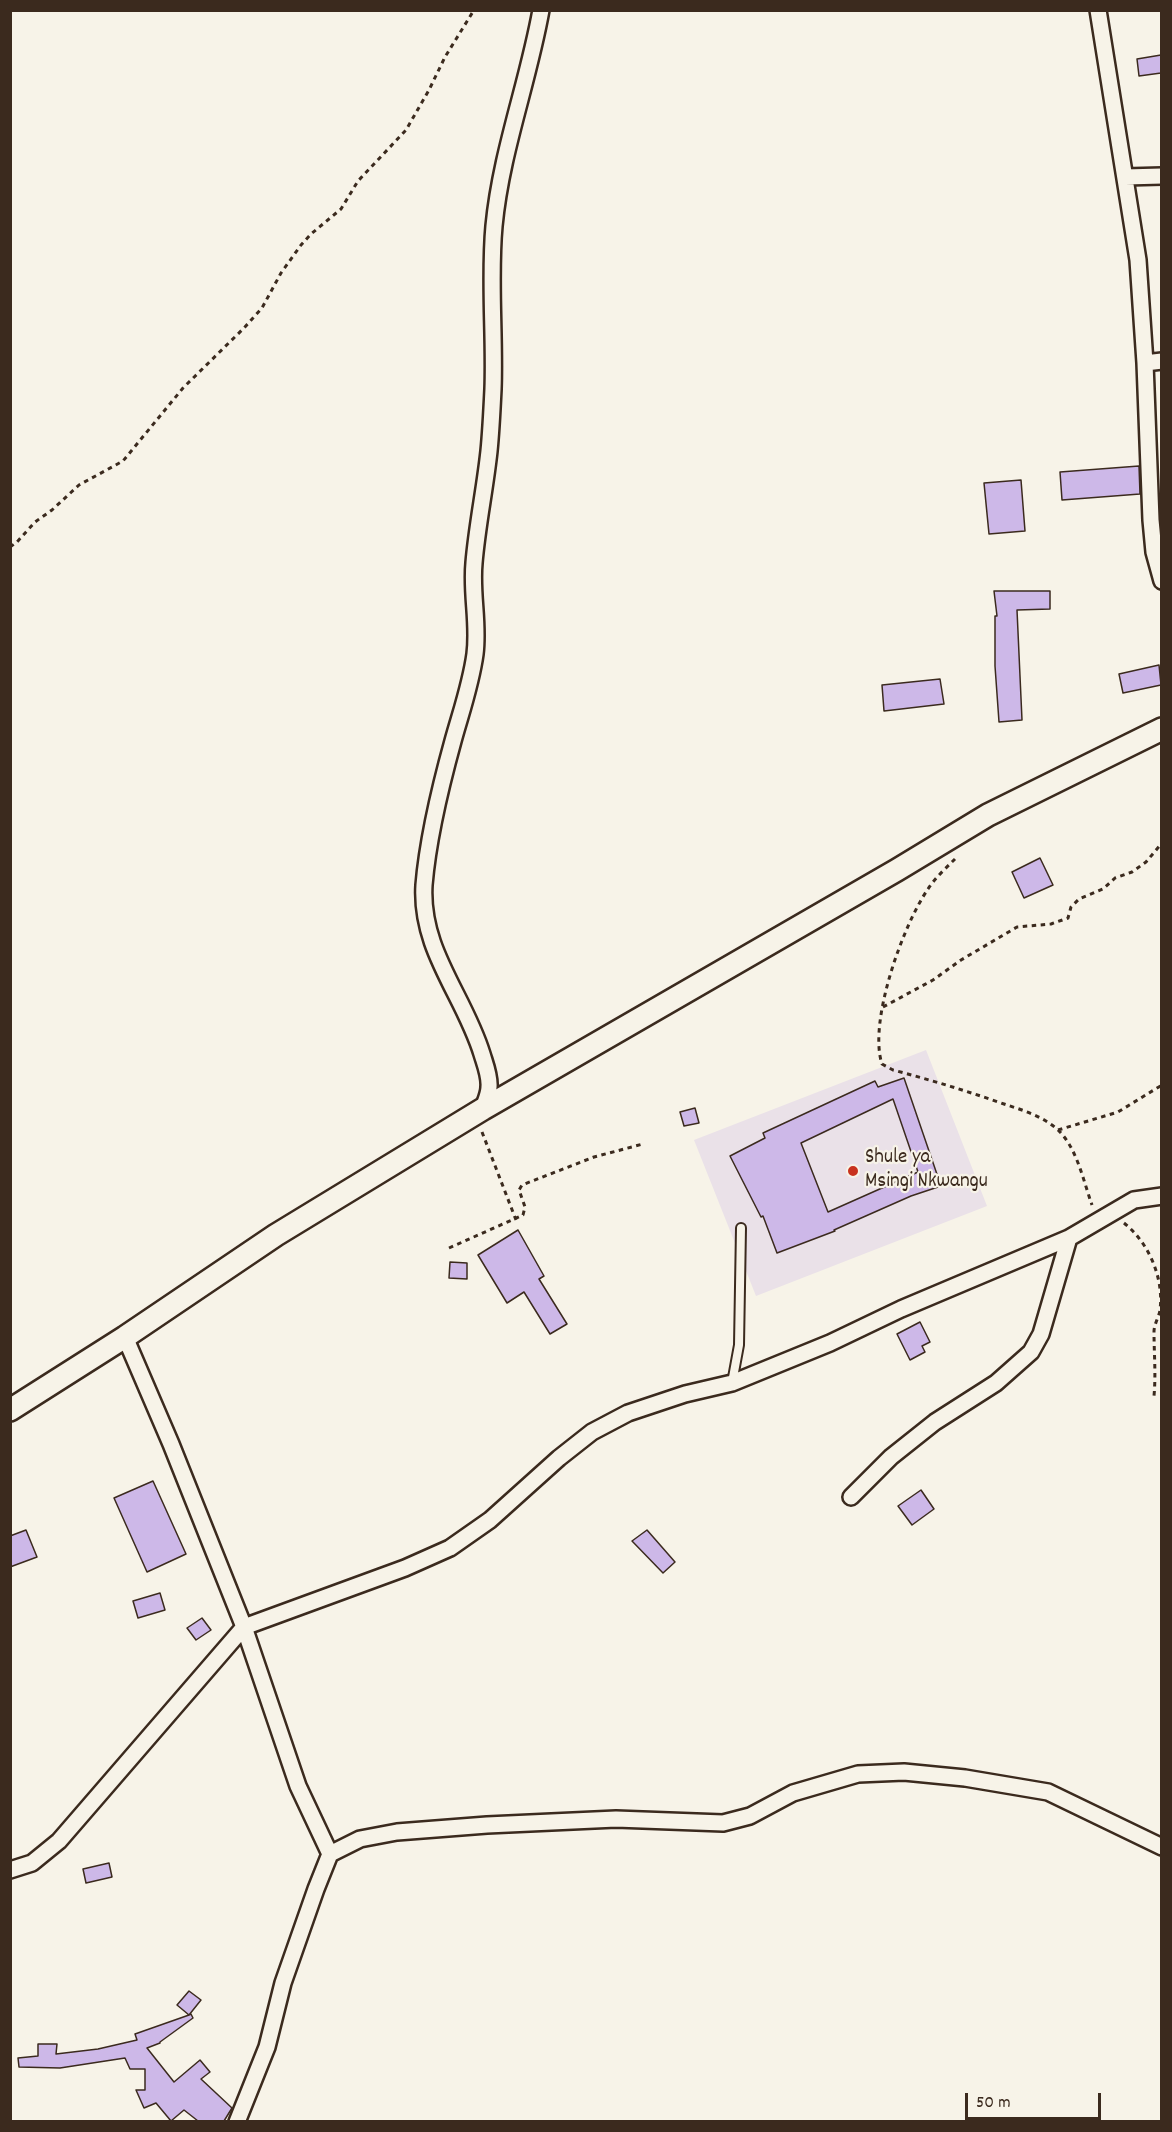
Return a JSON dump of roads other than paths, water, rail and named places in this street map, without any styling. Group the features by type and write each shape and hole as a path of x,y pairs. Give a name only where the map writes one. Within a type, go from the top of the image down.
{"street":[{"path":"478,1111 489,1088 484,1060 467,1015 436,955 428,931 424,887 438,798 475,657 477,635 474,563 489,450 493,386 494,342 490,279 494,225 501,177 531,63 541,10"},
{"path":"1098,10 1138,260 1145,363 1151,520 1154,552 1161,581"},
{"path":"1125,177 1161,176"},
{"path":"1145,363 1161,361"},
{"path":"10,1410 125,1337 276,1235 478,1111 988,816 1161,729"},
{"path":"10,1870 32,1863 59,1841 244,1627 394,1572 450,1548 490,1520 559,1458 592,1432 628,1413 685,1394 732,1383 830,1343 901,1309 1069,1238 1134,1200 1161,1196"},
{"path":"851,1497 891,1457 935,1422 996,1383 1031,1352 1041,1334 1069,1238"},
{"path":"125,1337 171,1444 244,1627 298,1786 330,1854"},
{"path":"237,2121 267,2047 284,1983 330,1854 360,1839 397,1832 487,1825 616,1819 723,1822 750,1816 793,1793 858,1774 904,1772 964,1778 1048,1792 1161,1847"}],"lane":[{"path":"732,1383 739,1345 741,1228"}],"place":[{"name":"Shule ya Msingi Nkwangu","path":"853,1171"}]}
